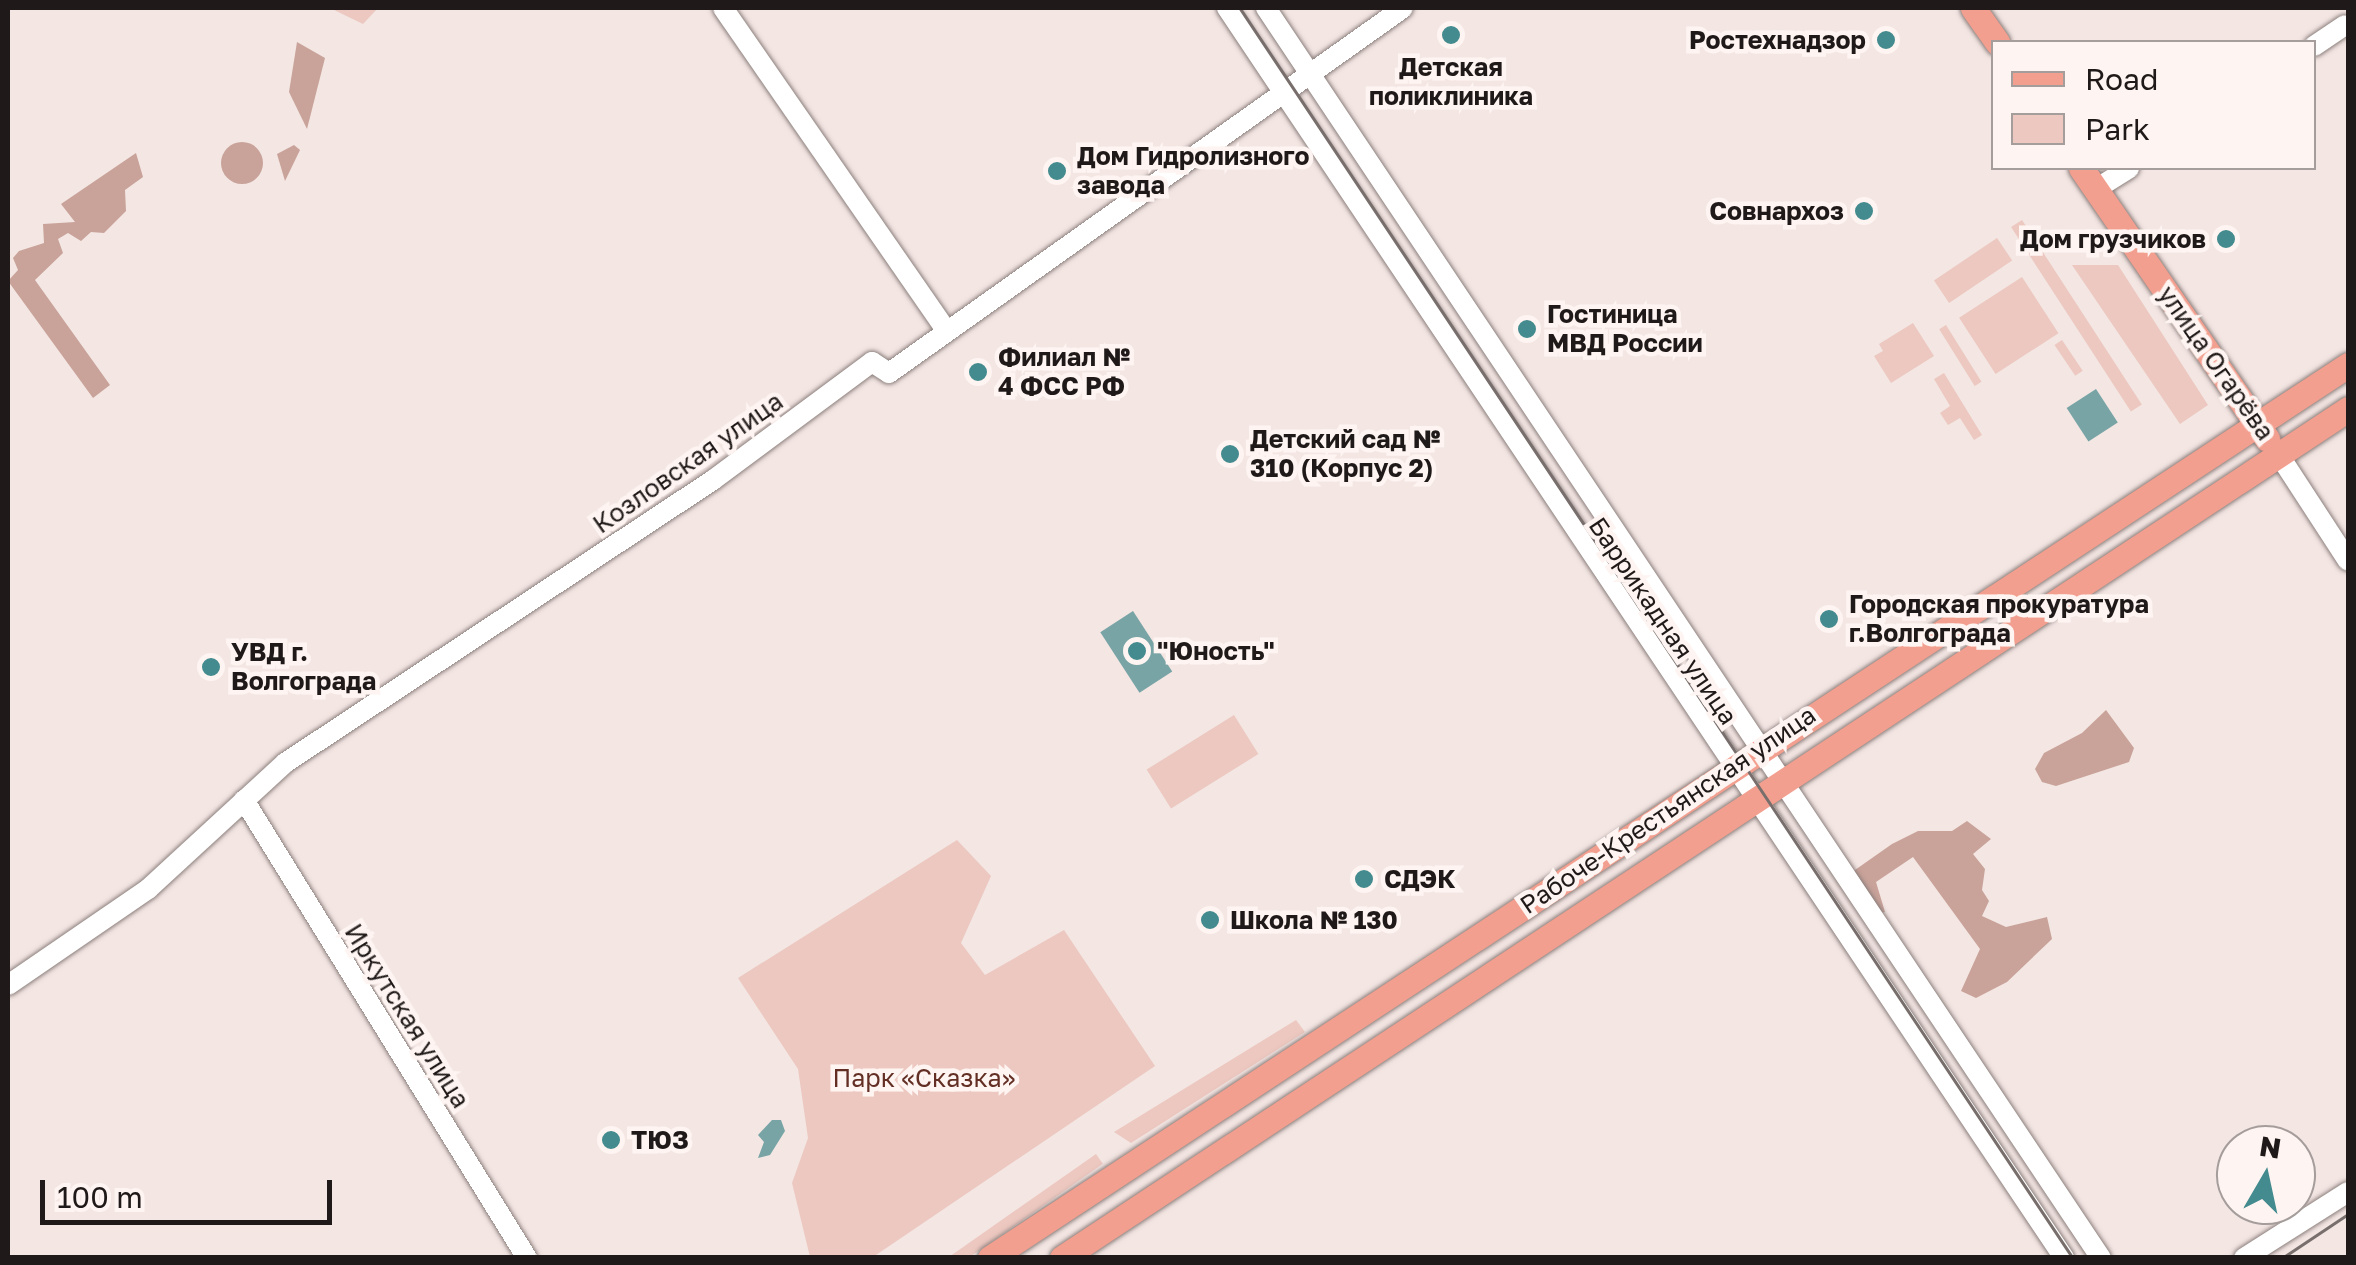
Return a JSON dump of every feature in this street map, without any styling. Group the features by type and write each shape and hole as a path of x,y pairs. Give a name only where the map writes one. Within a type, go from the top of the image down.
{"main road":[{"path":"1973,8 1996,40"},
{"name":"улица Огарёва","path":"2082,170 2279,455"},
{"name":"Рабоче-Крестьянская улица","path":"990,1258 1760,748 2348,365"},
{"name":"Рабоче-Крестьянская улица","path":"1062,1258 2348,409"}],"street":[{"path":"722,8 946,330"},
{"name":"Баррикадная улица","path":"1227,8 1753,801 2064,1258"},
{"name":"Баррикадная улица","path":"1266,8 2101,1258"},
{"name":"Козловская улица","path":"8,985 148,889 284,763 713,480 872,362 889,373 1403,8"},
{"path":"2316,45 2345,25"},
{"path":"2096,189 2126,170"},
{"name":"улица Огарёва","path":"2279,455 2348,560"},
{"name":"Иркутская улица","path":"244,800 527,1258"},
{"path":"1904,1022 1930,1002"},
{"path":"2244,1258 2348,1192"}],"green space":[{"path":"330,8 378,8 363,24"},
{"path":"2022,220 2142,405 2131,412 2011,227"},
{"path":"1997,238 2012,260 1949,303 1934,280"},
{"path":"2072,265 2118,265 2208,405 2180,424"},
{"path":"2022,277 2058,333 1996,374 1959,318"},
{"path":"1913,323 1934,356 1891,383 1874,356 1883,351 1879,344"},
{"path":"1946,325 1982,382 1975,386 1939,329"},
{"path":"2062,340 2083,371 2075,376 2055,345"},
{"path":"1944,373 1982,435 1974,440 1960,418 1948,425 1940,413 1950,406 1934,379"},
{"path":"1234,715 1258,754 1171,809 1147,770"},
{"name":"Парк «Сказка»","path":"957,840 991,876 961,943 985,975 1064,930 1155,1066 873,1257 810,1257 792,1183 808,1138 798,1069 738,978"},
{"path":"1296,1020 1305,1032 1131,1143 1114,1132"},
{"path":"1096,1154 1103,1164 968,1258 947,1258"}],"shaded area":[{"path":"297,42 325,58 307,129 289,92"},
{"path":"242,142 257,148 263,163 257,178 242,184 227,178 221,163 227,148"},
{"path":"294,145 300,150 285,181 277,154"},
{"path":"136,153 143,177 125,190 126,211 104,233 91,232 81,241 68,233 58,239 63,253 35,280 110,385 93,398 8,281 18,270 13,258 19,251 44,243 43,224 75,222 61,204"},
{"path":"2106,710 2134,748 2129,762 2056,786 2042,782 2035,769 2044,753 2082,733"},
{"path":"1967,821 1991,839 1973,854 1985,869 1982,890 1989,901 1982,916 2006,927 2047,917 2052,939 2007,982 1976,998 1961,991 1980,949 1913,857 1876,882 1885,912 1866,915 1847,888 1855,870 1892,844 1918,831 1952,831"}],"water":[{"path":"2096,389 2118,423 2088,442 2067,408"},
{"path":"1133,611 1172,671 1140,693 1100,632"},
{"path":"772,1120 781,1120 785,1131 770,1155 758,1158 764,1142 758,1135"}],"tram line":[{"path":"1240,8 2073,1258"},
{"path":"2282,1258 2348,1214"}],"place":[{"name":"Детская поликлиника","path":"1451,35"},
{"name":"Ростехнадзор","path":"1886,40"},
{"name":"Дом Гидролизного завода","path":"1057,171"},
{"name":"Совнархоз","path":"1864,211"},
{"name":"Дом грузчиков","path":"2226,239"},
{"name":"Гостиница МВД России","path":"1527,329"},
{"name":"Филиал № 4 ФСС РФ","path":"978,372"},
{"name":"Детский сад № 310 (Корпус 2)","path":"1230,454"},
{"name":"Городская прокуратура г.Волгограда","path":"1829,619"},
{"name":"\"Юность\"","path":"1137,651"},
{"name":"УВД г. Волгограда","path":"211,667"},
{"name":"СДЭК","path":"1364,879"},
{"name":"Школа № 130","path":"1210,920"},
{"name":"ТЮЗ","path":"611,1140"}]}
